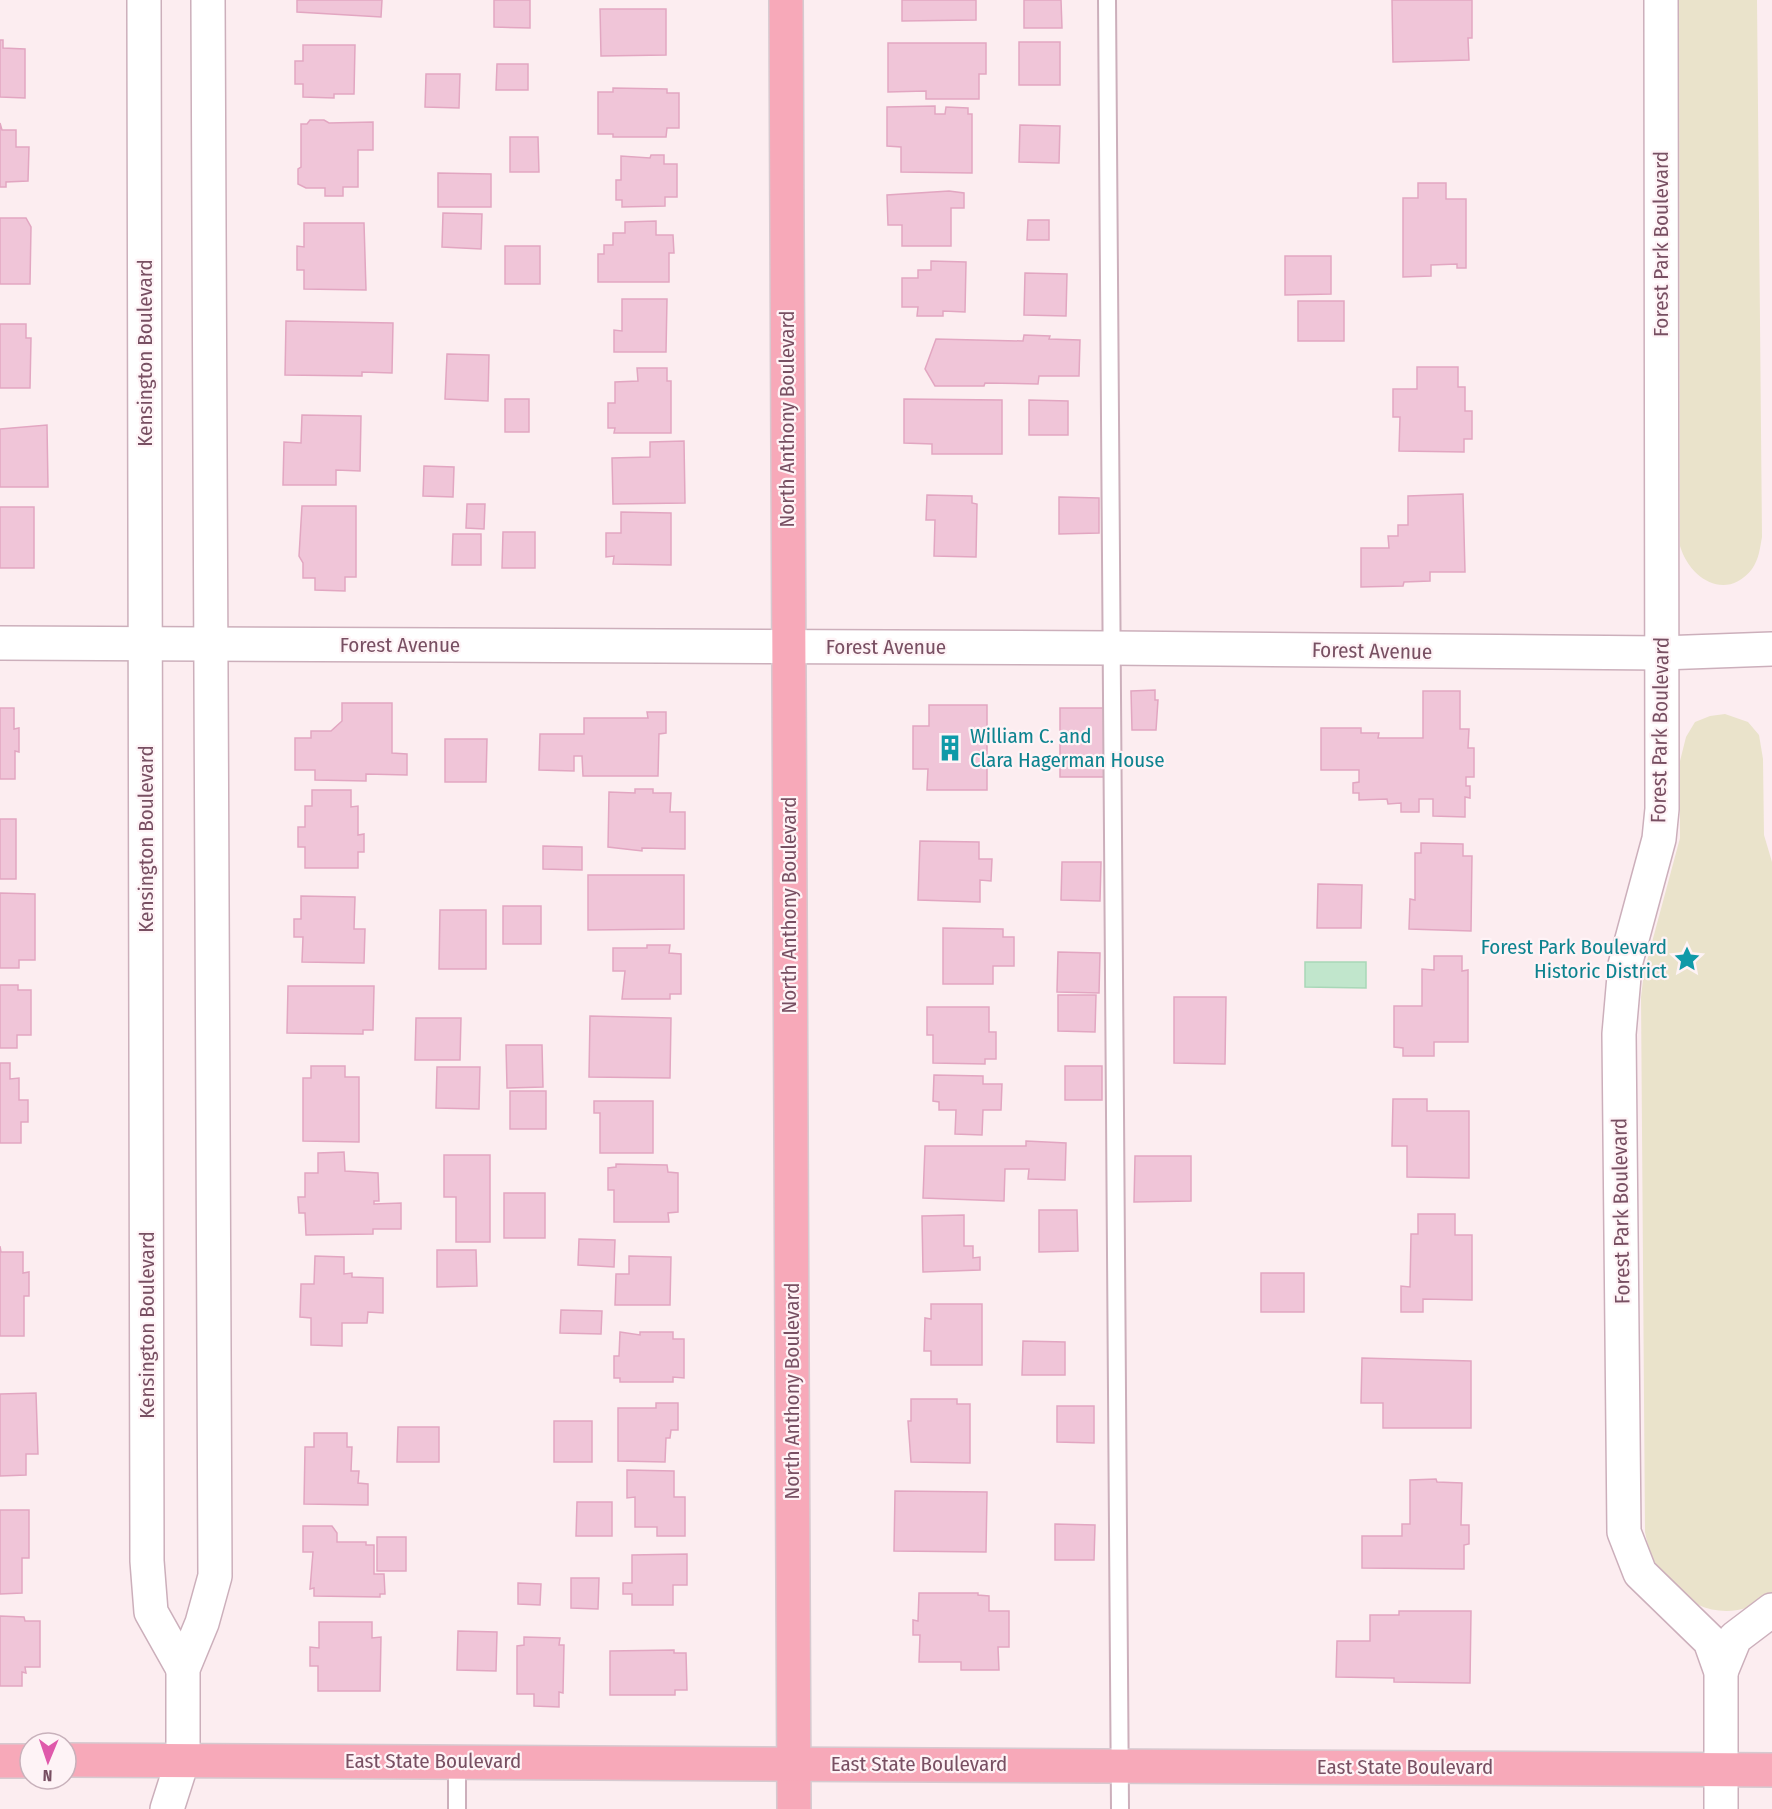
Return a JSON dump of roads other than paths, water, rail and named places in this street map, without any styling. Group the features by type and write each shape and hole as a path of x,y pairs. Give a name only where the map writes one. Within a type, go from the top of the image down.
{"main road":[{"name":"North Anthony Boulevard","path":"786,0 795,1809"},
{"name":"East State Boulevard","path":"78,1760 1772,1770"},
{"path":"0,1761 18,1761"}],"street":[{"name":"Kensington Boulevard","path":"144,0 147,1561 151,1612 183,1669"},
{"name":"Kensington Boulevard","path":"167,1809 183,1760 183,1669 202,1623 215,1576 208,0"},
{"name":"Forest Park Boulevard","path":"1661,0 1662,809 1659,839 1625,965 1619,1034 1624,1532 1640,1573 1710,1641 1721,1672 1721,1809"},
{"name":"Forest Avenue","path":"0,644 1111,648 1661,653 1772,650"},
{"name":"Forest Park Boulevard","path":"1721,1672 1735,1638 1772,1610"}],"lane":[{"path":"1107,0 1120,1809"},
{"path":"457,1809 458,1761"}],"place":[{"name":"William C. and Clara Hagerman House","path":"950,748"},
{"name":"Forest Park Boulevard Historic District","path":"1687,959"}]}
